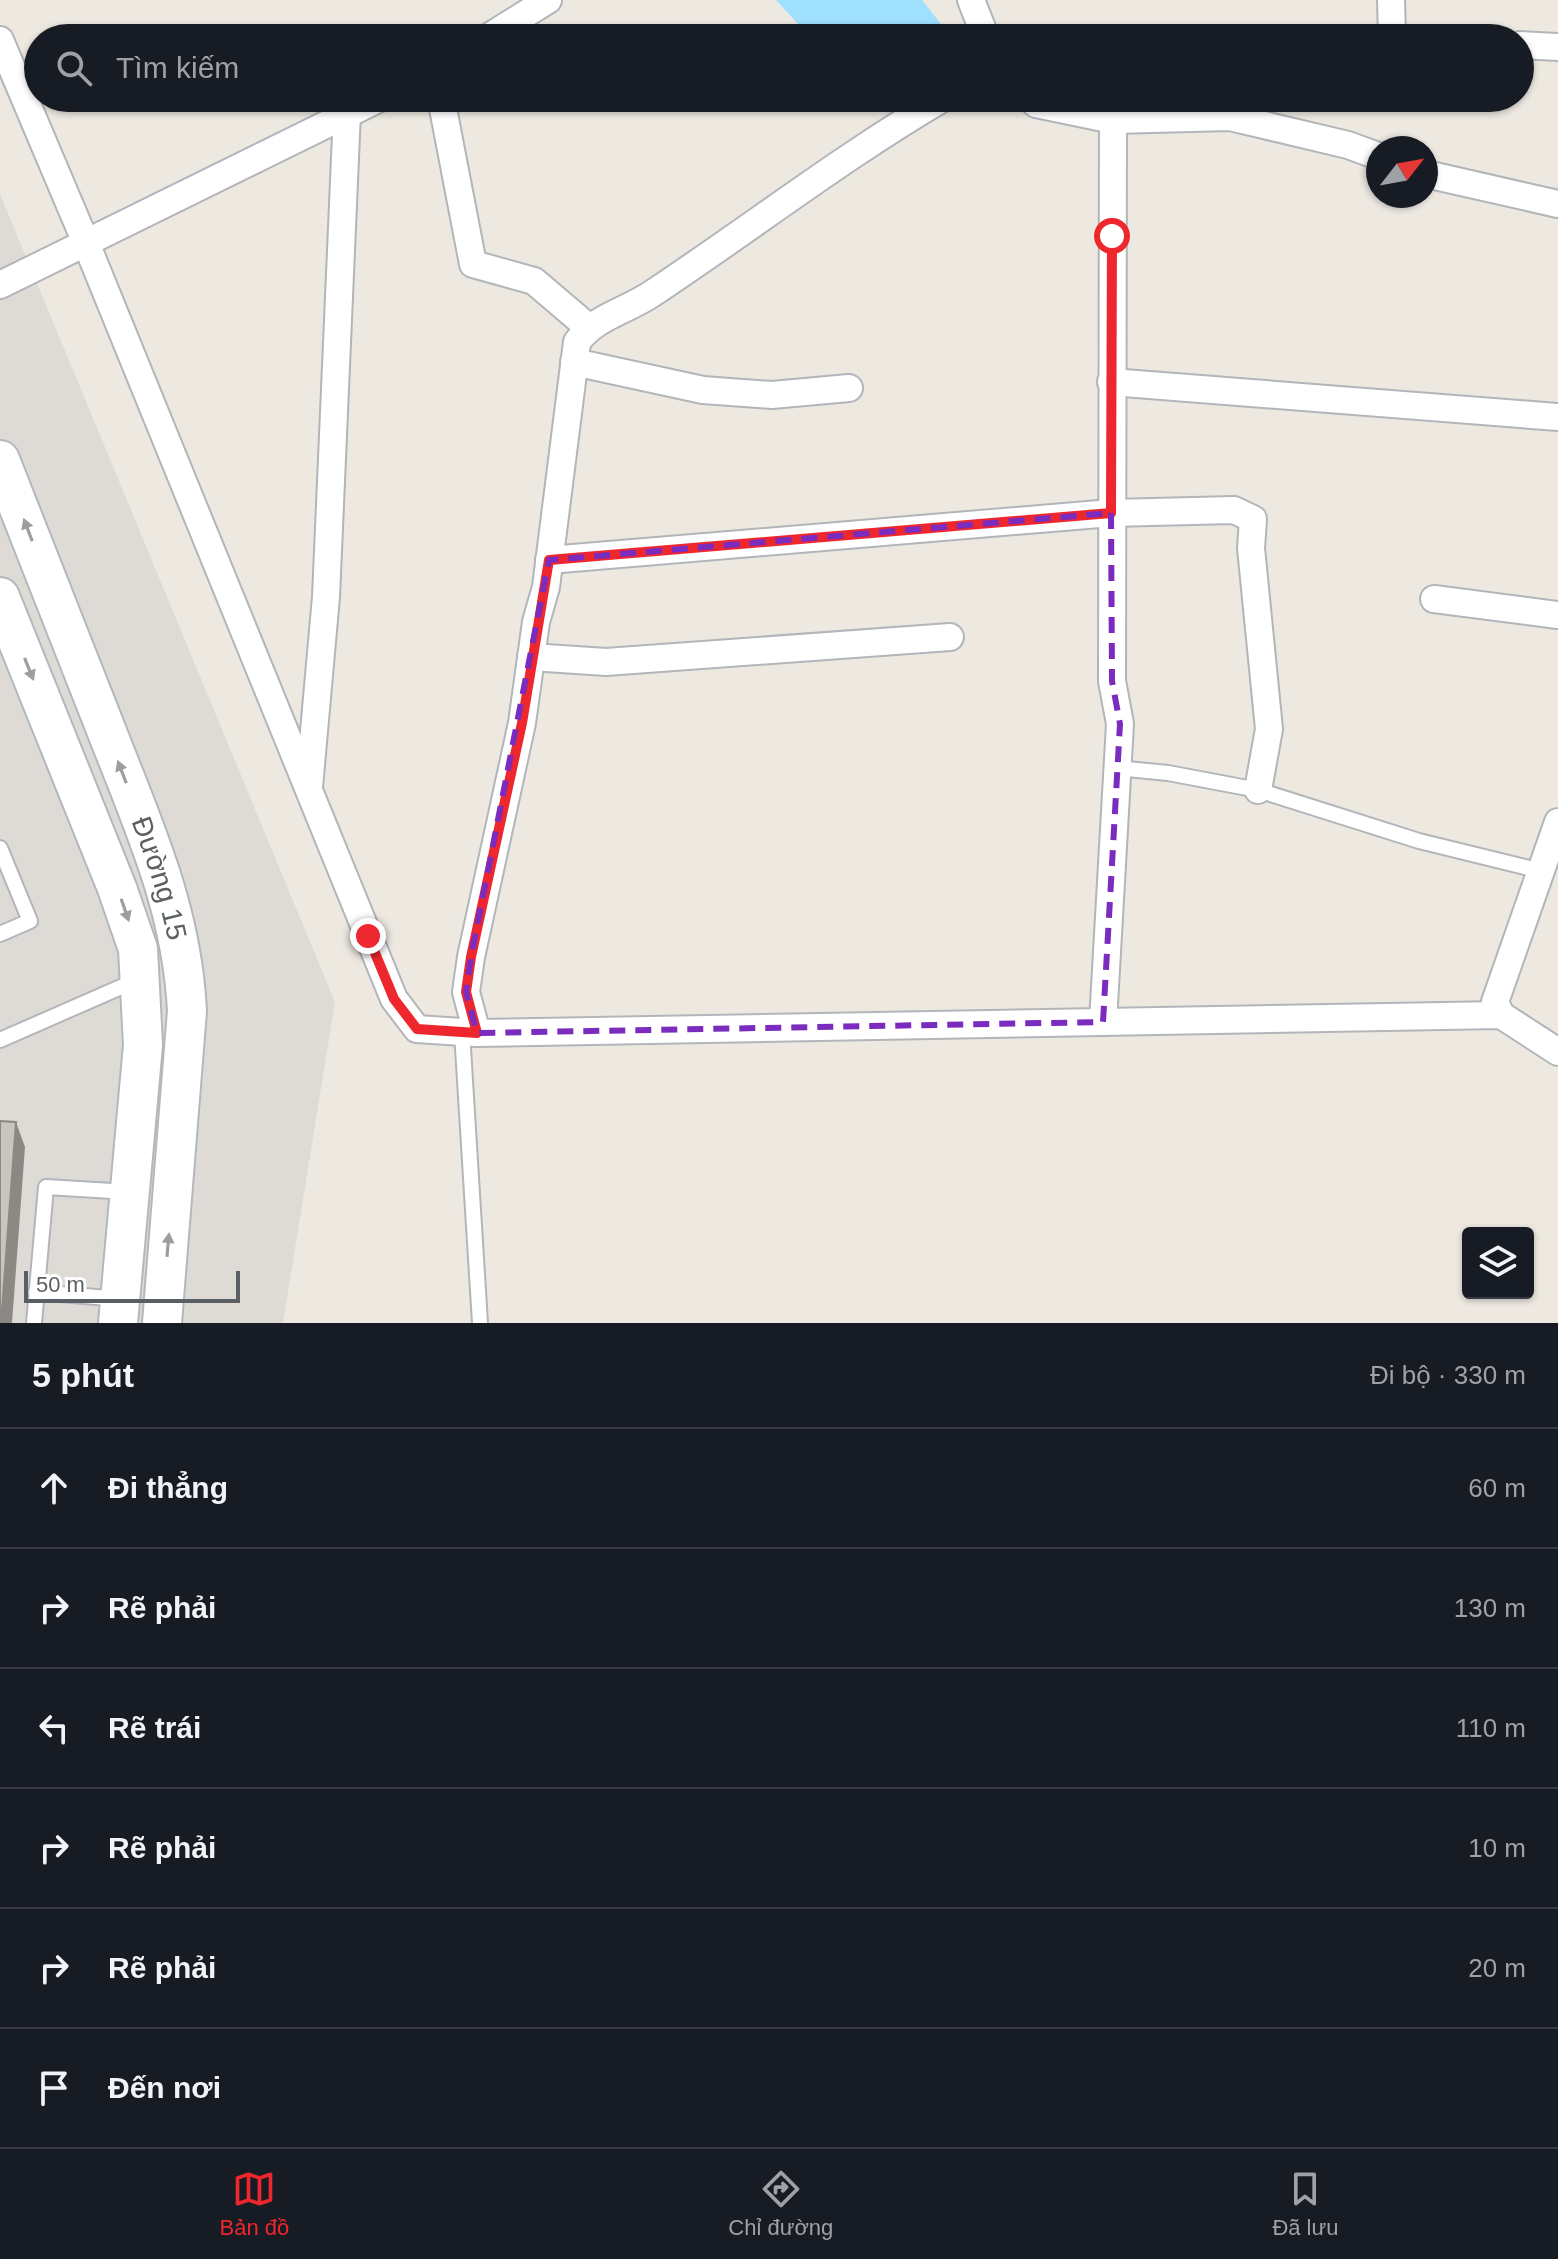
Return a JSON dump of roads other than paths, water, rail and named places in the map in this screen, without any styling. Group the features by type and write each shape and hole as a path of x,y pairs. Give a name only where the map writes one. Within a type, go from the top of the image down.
{"street":[{"path":"509,24 548,0"},
{"path":"971,0 980,24"},
{"path":"1391,0 1392,24"},
{"path":"0,40 24,97"},
{"path":"1534,46 1558,47"},
{"path":"31,112 394,999 417,1029 469,1032 1501,1015"},
{"path":"0,285 347,112 326,597 309,791"},
{"path":"444,112 473,264 534,281 588,327"},
{"path":"469,1032 466,992 491,855 522,723 549,560 577,342 588,327 650,296 855,150 919,112"},
{"path":"1074,112 1113,120 1230,117 1366,152"},
{"path":"1103,1022 1120,724 1112,681 1113,120"},
{"path":"1438,177 1558,204"},
{"path":"574,362 703,390 772,395 849,388"},
{"path":"1111,382 1558,417"},
{"name":"Đường 15","path":"0,460 143,825 176,919 185,963 187,1011 162,1323"},
{"path":"549,560 1111,513 1234,510 1253,519 1251,548 1269,729 1258,790"},
{"name":"Đường 15","path":"0,597 117,888 138,949 143,1045 119,1311"},
{"path":"1434,599 1558,615"},
{"path":"531,657 606,662 950,637"},
{"path":"1558,822 1495,1002 1501,1015 1558,1052"},
{"path":"141,978 185,963"}],"lane":[{"path":"1117,768 1168,773 1258,790 1419,841 1541,871"},
{"path":"0,848 30,921 0,934"},
{"path":"0,1040 141,978"},
{"path":"469,1032 480,1323"},
{"path":"34,1323 46,1187 129,1192"},
{"path":"36,1292 119,1311"}],"water":[{"path":"776,0 922,0 941,24 798,24"}]}
